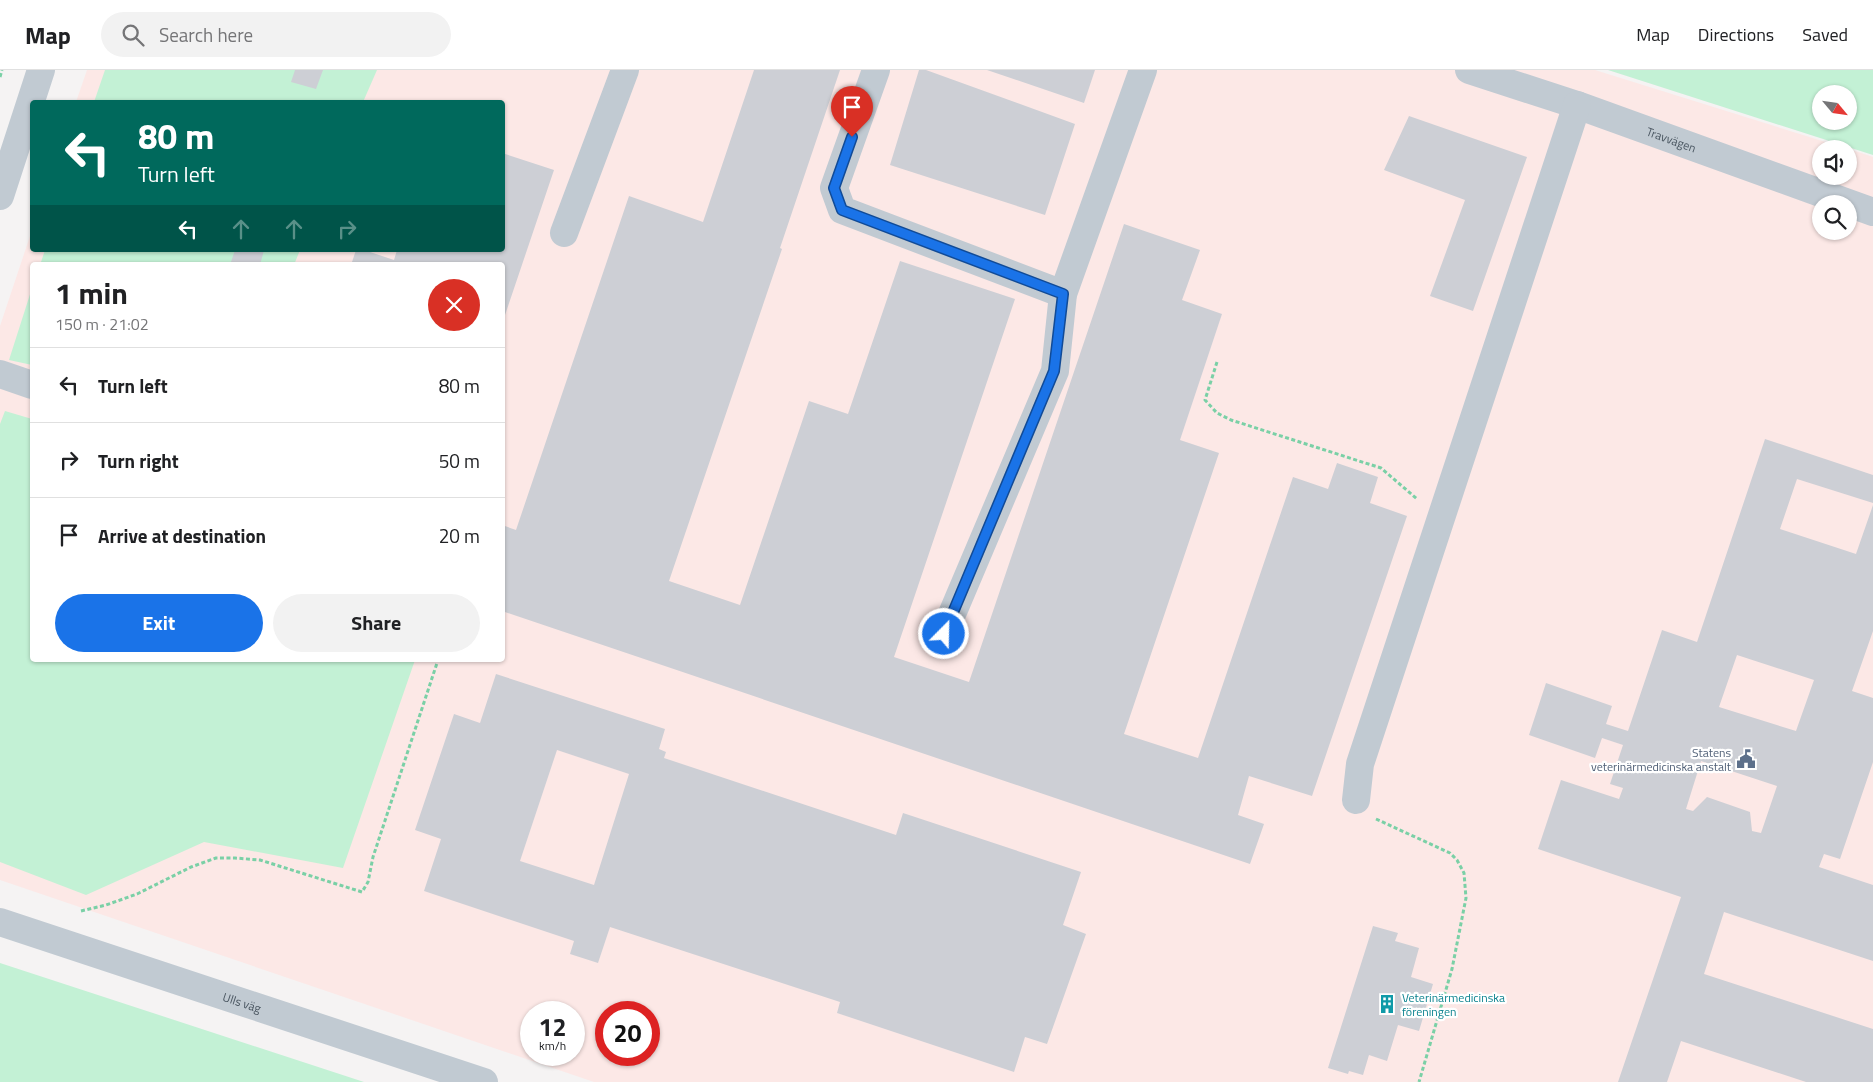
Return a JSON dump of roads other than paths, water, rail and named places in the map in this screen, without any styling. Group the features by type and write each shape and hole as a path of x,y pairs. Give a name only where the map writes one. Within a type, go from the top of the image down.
{"street":[{"path":"31,100 41,70"},
{"path":"564,233 625,70"},
{"path":"876,70 834,188 842,210 1063,294"},
{"path":"944,634 1054,371 1063,294 1142,70"},
{"name":"Travvägen","path":"1469,70 1577,105 1873,212"},
{"path":"0,196 30,104"},
{"path":"1356,800 1360,764 1577,105"},
{"path":"0,374 30,383"},
{"name":"Ulls väg","path":"0,922 484,1082"}],"place":[{"name":"Statens veterinärmedicinska anstalt","path":"1746,759"},
{"name":"Veterinärmedicinska föreningen","path":"1387,1004"}]}
